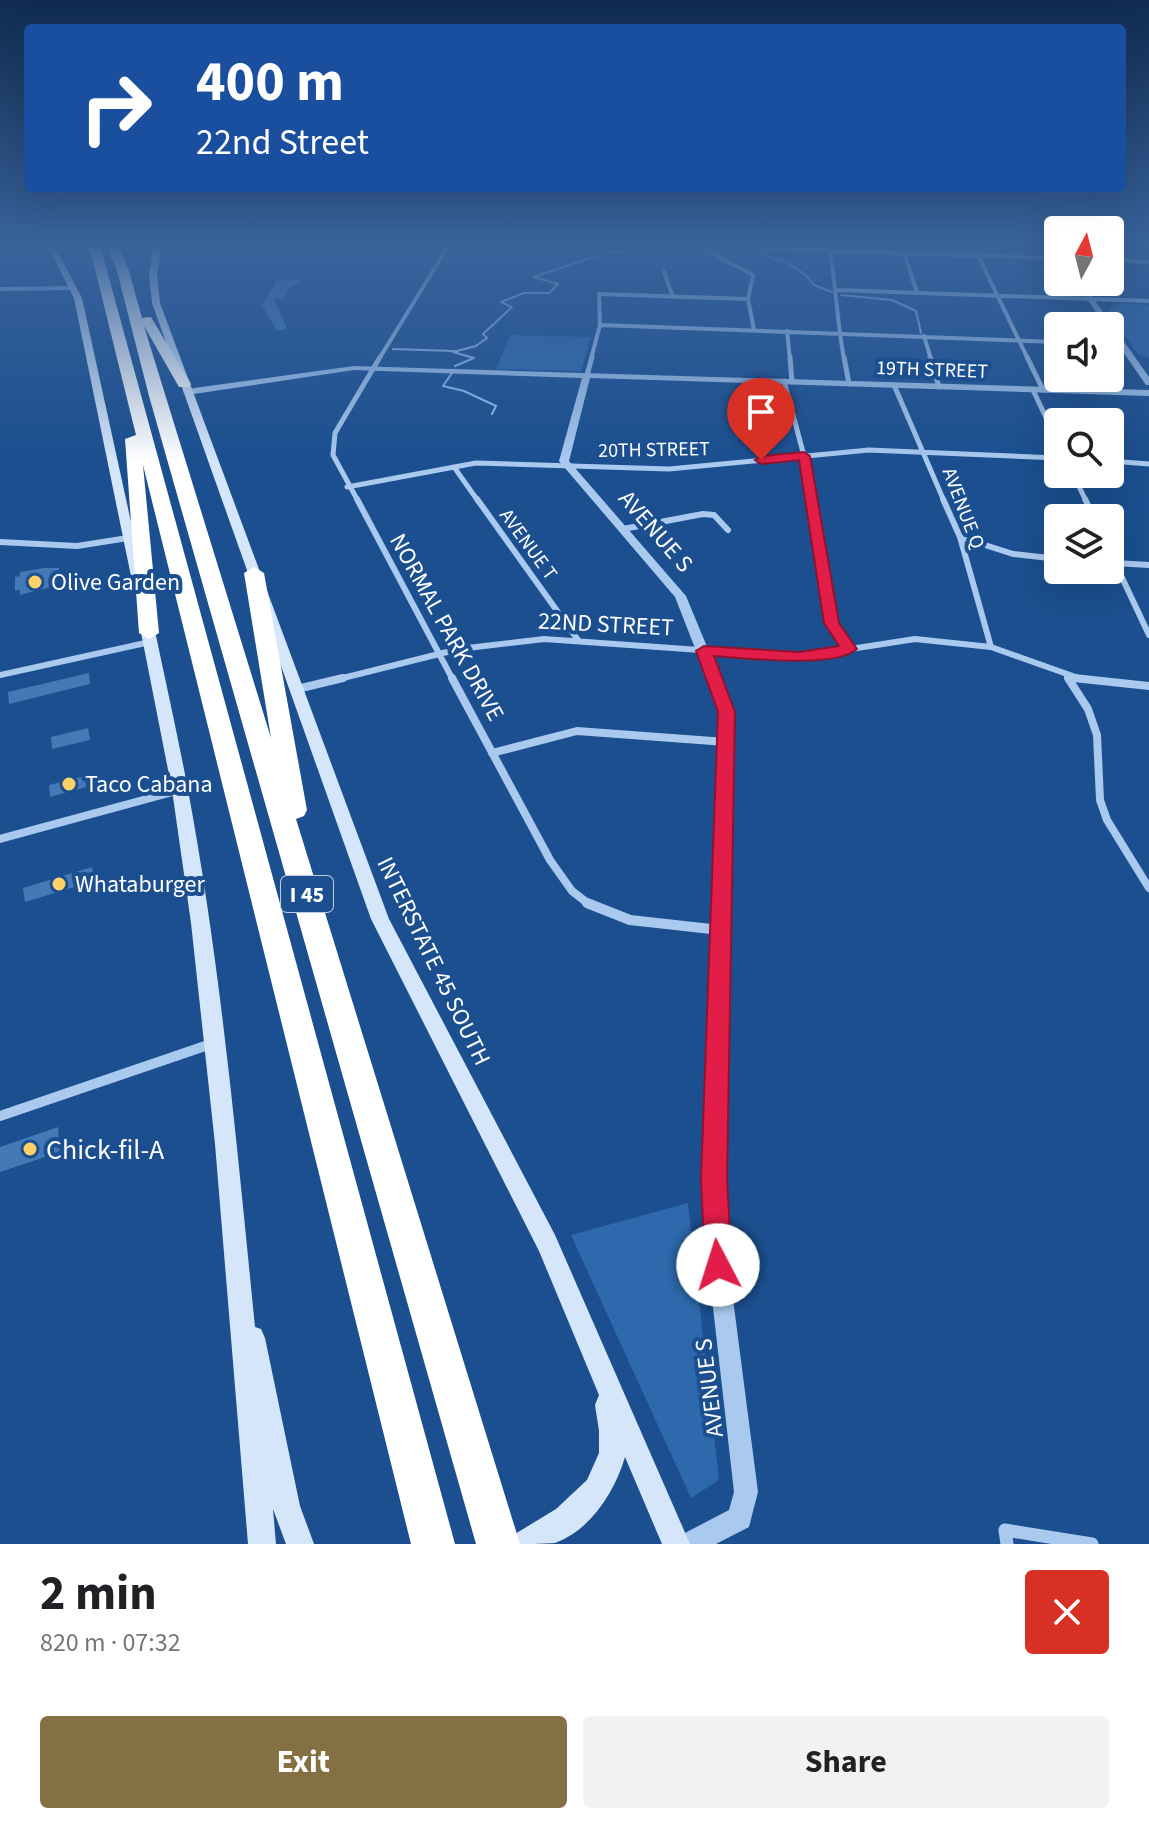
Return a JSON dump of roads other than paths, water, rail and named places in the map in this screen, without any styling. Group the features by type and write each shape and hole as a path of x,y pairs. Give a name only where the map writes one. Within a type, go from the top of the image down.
{"highway":[{"name":"I 45","path":"112,317 433,1544"},
{"name":"I 45","path":"135,317 156,396 498,1544"},
{"path":"146,317 186,388"},
{"path":"133,397 133,444 150,637"},
{"path":"254,573 313,915"}],"main road":[{"path":"81,317 150,637 180,790 200,923 226,1144 262,1544"},
{"name":"INTERSTATE 45 SOUTH","path":"161,317 380,919 547,1243 676,1544"},
{"path":"236,1262 286,1506 300,1544"},
{"path":"525,1544 551,1531 593,1496 608,1476 614,1449 613,1423 588,1338"}],"street":[{"name":"NORMAL PARK DRIVE","path":"404,317 333,441 333,455 347,487 550,860 581,899 629,920 720,930"},
{"path":"568,466 564,461 600,325 599,317"},
{"path":"751,317 754,330"},
{"path":"836,317 849,384"},
{"path":"1007,317 1045,408"},
{"path":"600,325 1044,341"},
{"path":"787,331 788,382 804,456 831,623 849,649"},
{"path":"924,336 939,387"},
{"path":"1124,348 1149,383"},
{"name":"19TH STREET","path":"186,388 329,370 373,368 1148,394"},
{"name":"AVENUE Q","path":"894,385 960,537 991,647"},
{"name":"20TH STREET","path":"347,487 476,463 669,469 869,450 1044,457"},
{"path":"1124,462 1149,464"},
{"name":"AVENUE S","path":"568,466 670,582 704,651 727,712 715,1237 746,1492 740,1518 690,1544"},
{"name":"AVENUE T","path":"454,467 578,640"},
{"path":"623,529 703,514 714,515 728,530"},
{"path":"960,537 1030,557 1044,558"},
{"path":"0,542 77,546 128,538"},
{"path":"1124,564 1149,565"},
{"path":"1124,584 1149,635"},
{"path":"0,675 150,637"},
{"name":"22ND STREET","path":"297,689 438,654 514,640 578,640 799,657 915,639 991,647 1067,676 1149,686"},
{"path":"1067,676 1088,709 1097,735 1100,800 1107,820 1149,888"},
{"path":"492,753 577,731 726,742"},
{"path":"0,839 180,790"},
{"path":"0,1116 212,1044"},
{"path":"1006,1537 1092,1544"}],"waterway":[{"path":"455,366 474,358 453,352 476,346 487,338 483,334 501,317"},
{"path":"917,317 921,333"},
{"path":"393,349 454,351"},
{"path":"452,373 443,386 464,391 496,406 492,414"}],"place":[{"name":"Olive Garden","path":"35,582"},
{"name":"Taco Cabana","path":"69,784"},
{"name":"Whataburger","path":"59,884"},
{"name":"Chick-fil-A","path":"30,1149"}]}
